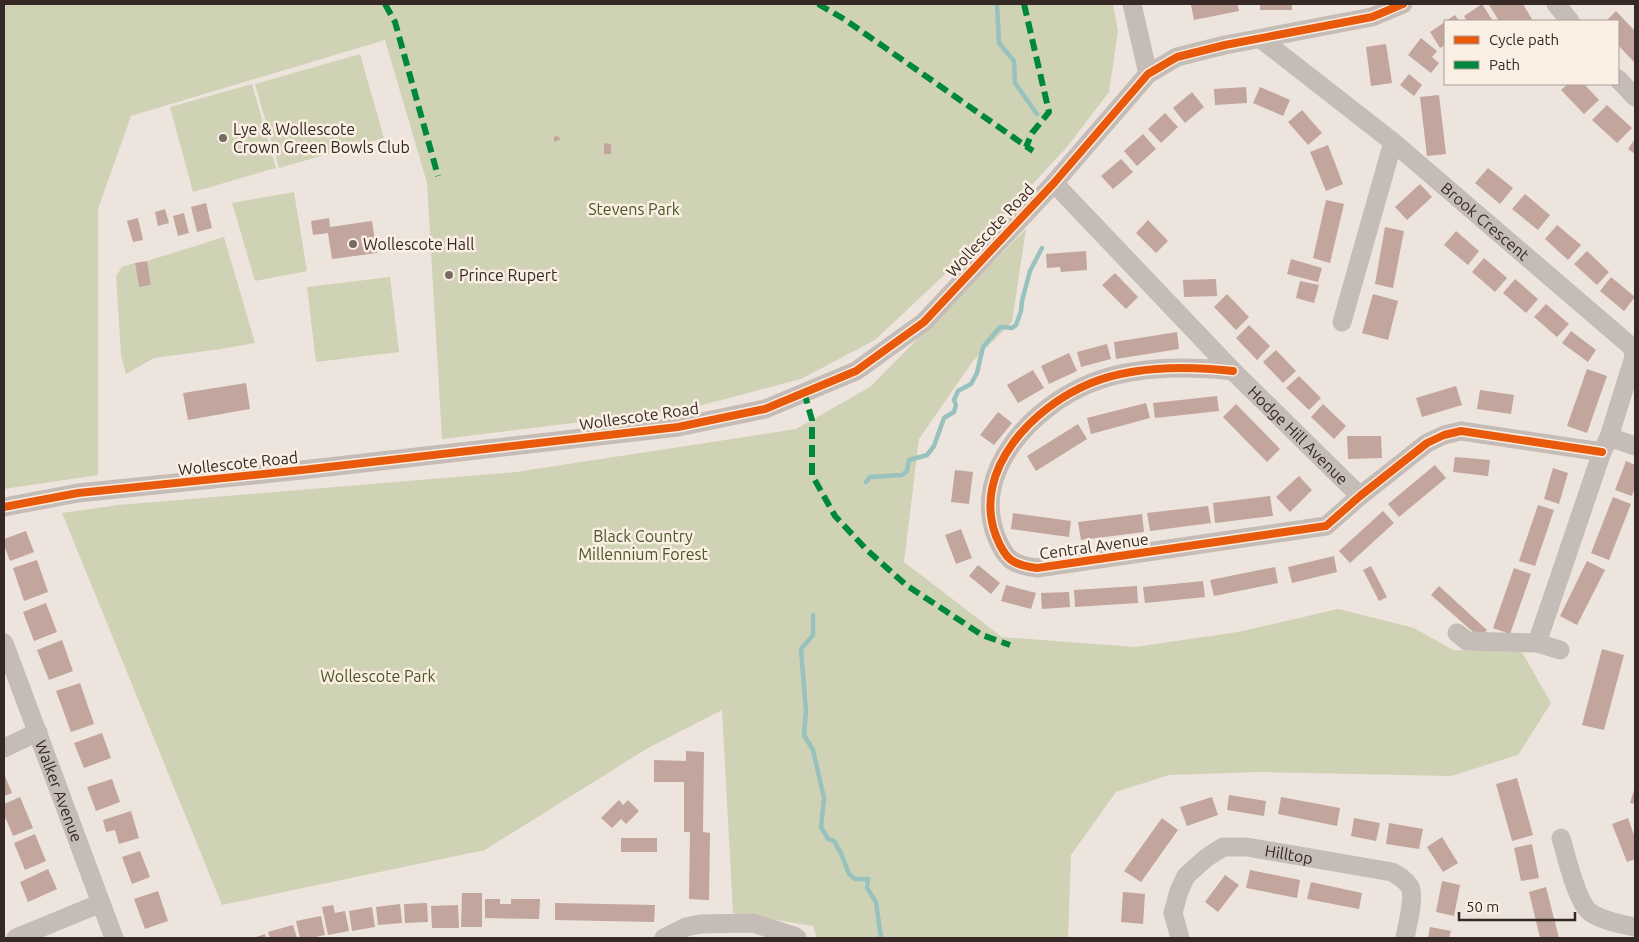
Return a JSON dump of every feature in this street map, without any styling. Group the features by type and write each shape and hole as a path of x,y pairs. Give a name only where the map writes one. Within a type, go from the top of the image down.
{"street":[{"path":"1148,74 1133,12 1149,4"},
{"name":"Wollescote Road","path":"4,507 78,494 678,427 765,409 856,371 924,322 1054,182 1148,74 1177,57 1225,45 1372,17 1403,4"},
{"path":"1556,4 1569,20"},
{"name":"Brook Crescent","path":"1260,39 1393,142 1633,348 1634,357 1605,444"},
{"path":"1619,80 1635,97"},
{"path":"1342,322 1340,301 1393,142"},
{"name":"Hodge Hill Avenue","path":"1054,182 1233,371 1360,496 1428,443 1444,435 1461,431 1635,446"},
{"name":"Central Avenue","path":"1233,371 1194,367 1123,374 1090,384 1061,398 1037,416 1013,444 993,481 991,503 992,526 1001,550 1010,560 1021,566 1037,568 1326,526 1360,496"},
{"path":"1537,643 1605,444"},
{"path":"1457,633 1467,641 1537,643 1560,650"},
{"name":"Walker Avenue","path":"4,643 114,938"},
{"path":"4,748 38,732"},
{"path":"1561,838 1581,902 1590,912 1611,922 1635,927"},
{"name":"Hilltop","path":"1180,938 1172,913 1186,876 1206,858 1223,848 1247,847 1392,872 1402,878 1410,887 1412,895 1405,938"},
{"path":"16,938 100,903"},
{"path":"664,938 686,927 700,924 753,923 797,938"}],"green space":[{"name":"Stevens Park","path":"4,4 1113,4 1118,31 1109,92 1067,147 976,245 875,340 801,379 687,409 442,439 427,183 385,40 131,116 98,209 98,475 4,489"},
{"path":"360,54 384,138 279,168 255,84"},
{"name":"Lye & Wollescote Crown Green Bowls Club","path":"252,84 276,168 193,192 170,107"},
{"path":"294,192 307,271 255,281 232,203"},
{"path":"1026,229 1012,322 973,361 919,439 904,562 1002,637 1135,647 1238,632 1338,609 1414,628 1453,650 1522,652 1551,703 1518,755 1451,776 1259,772 1169,775 1116,792 1071,855 1068,938 817,938 813,926 733,913 722,710 648,748 485,850 222,905 62,513 118,505 516,472 796,429 870,387"},
{"path":"224,237 255,343 154,358 126,374 121,355 116,276 122,267 135,263 139,287 150,285 147,261"},
{"path":"390,277 399,352 316,362 307,287"}],"building":[{"path":"1237,4 1239,11 1194,20 1191,5"},
{"path":"1260,4 1292,4 1292,10 1260,10"},
{"path":"1482,4 1492,20 1466,20 1464,16"},
{"path":"1523,4 1532,20 1498,20 1489,5"},
{"path":"1616,11 1635,31 1635,63 1619,46 1619,20 1607,20"},
{"path":"1455,15 1458,20 1448,20"},
{"path":"1444,23 1444,46 1440,48 1430,32"},
{"path":"1421,38 1437,51 1432,57 1439,63 1431,73 1408,55"},
{"path":"1386,44 1392,83 1371,86 1366,47"},
{"path":"1409,74 1422,85 1414,96 1400,85"},
{"path":"1567,85 1585,85 1599,100 1584,114 1561,90"},
{"path":"1246,87 1247,103 1215,105 1214,89"},
{"path":"1260,87 1290,100 1283,116 1253,103"},
{"path":"1192,92 1204,107 1185,123 1173,108"},
{"path":"1439,95 1446,154 1427,156 1420,97"},
{"path":"1607,105 1632,128 1617,143 1592,120"},
{"path":"1302,110 1322,133 1308,145 1288,122"},
{"path":"1165,113 1178,127 1161,143 1148,129"},
{"path":"1143,134 1156,149 1137,166 1124,151"},
{"path":"557,136 561,139 554,142 554,137"},
{"path":"1635,139 1635,154 1628,149"},
{"path":"604,143 611,144 611,154 604,154"},
{"path":"1328,145 1343,184 1326,191 1310,152"},
{"path":"1121,159 1133,172 1113,189 1101,176"},
{"path":"1488,168 1513,188 1500,204 1475,183"},
{"path":"1420,184 1432,197 1407,220 1395,207"},
{"path":"1525,194 1550,215 1538,230 1512,209"},
{"path":"1326,200 1344,204 1330,263 1313,258"},
{"path":"206,203 212,228 197,232 191,207"},
{"path":"165,209 169,223 158,226 155,212"},
{"path":"184,213 189,233 178,236 173,216"},
{"path":"138,218 143,240 133,242 127,221"},
{"name":"Wollescote Hall","path":"329,218 330,227 372,221 377,253 332,259 328,233 313,235 311,221"},
{"path":"1148,220 1168,241 1156,253 1136,233"},
{"path":"1557,225 1581,245 1568,260 1545,239"},
{"path":"1385,227 1404,231 1393,288 1375,284"},
{"path":"1456,231 1479,251 1468,265 1444,245"},
{"path":"1086,251 1087,270 1061,272 1060,267 1047,268 1046,254"},
{"path":"1587,251 1609,272 1597,285 1574,264"},
{"path":"1484,258 1507,278 1495,292 1472,272"},
{"path":"1291,259 1322,268 1318,282 1287,274"},
{"path":"147,261 151,285 139,287 135,263"},
{"path":"1115,273 1138,297 1126,309 1102,285"},
{"path":"1611,277 1635,297 1624,311 1600,291"},
{"path":"1216,279 1217,296 1184,297 1183,280"},
{"path":"1515,279 1538,299 1526,313 1503,293"},
{"path":"1300,281 1319,285 1314,303 1296,298"},
{"path":"1227,294 1249,317 1236,330 1214,307"},
{"path":"1373,294 1398,301 1388,340 1362,333"},
{"path":"1546,304 1569,324 1557,337 1534,317"},
{"path":"1249,325 1270,346 1257,360 1236,338"},
{"path":"1571,331 1596,350 1588,362 1562,343"},
{"path":"1177,332 1179,349 1116,359 1114,342"},
{"path":"1107,344 1111,359 1081,367 1077,352"},
{"path":"1276,350 1296,371 1283,383 1263,362"},
{"path":"1069,353 1077,371 1049,384 1041,366"},
{"path":"1587,369 1607,376 1587,433 1567,426"},
{"path":"1033,370 1044,388 1018,403 1007,385"},
{"path":"1299,376 1321,398 1309,410 1286,388"},
{"path":"246,383 250,409 188,420 183,393"},
{"path":"1456,386 1462,405 1422,417 1416,398"},
{"path":"1480,390 1514,395 1511,414 1477,409"},
{"path":"1217,396 1219,411 1155,418 1153,403"},
{"path":"1146,403 1150,418 1091,434 1087,418"},
{"path":"1236,404 1280,449 1267,462 1223,417"},
{"path":"1323,404 1346,426 1334,439 1311,417"},
{"path":"998,412 1012,423 994,445 980,435"},
{"path":"1078,424 1087,439 1036,471 1027,456"},
{"path":"1347,436 1381,436 1382,458 1348,459"},
{"path":"1455,457 1490,460 1488,476 1453,472"},
{"path":"1626,461 1635,465 1635,487 1632,496 1615,490"},
{"path":"1435,465 1446,478 1399,517 1388,504"},
{"path":"1553,468 1568,473 1559,504 1544,499"},
{"path":"955,470 973,472 969,504 951,502"},
{"path":"1299,476 1312,490 1290,512 1276,497"},
{"path":"1270,496 1273,516 1215,523 1213,503"},
{"path":"1613,497 1631,504 1609,560 1591,553"},
{"path":"1538,505 1554,510 1535,566 1519,561"},
{"path":"1208,506 1211,523 1150,531 1147,513"},
{"path":"1383,511 1394,523 1350,563 1339,551"},
{"path":"1013,513 1071,521 1069,537 1011,529"},
{"path":"1142,514 1144,532 1081,540 1078,522"},
{"path":"961,529 972,558 956,564 945,535"},
{"path":"26,531 34,552 10,561 4,545 4,539"},
{"path":"1334,556 1337,572 1292,583 1288,567"},
{"path":"37,560 48,592 24,601 13,568"},
{"path":"1587,561 1605,570 1577,625 1560,616"},
{"path":"978,565 1000,583 991,594 969,576"},
{"path":"1371,566 1387,597 1379,601 1363,570"},
{"path":"1275,567 1278,583 1214,596 1210,580"},
{"path":"1514,568 1531,574 1510,634 1493,628"},
{"path":"1203,581 1205,597 1145,603 1143,587"},
{"path":"1006,585 1036,593 1031,609 1001,601"},
{"path":"1137,586 1138,603 1075,607 1074,590"},
{"path":"1439,586 1487,630 1480,638 1431,595"},
{"path":"1069,592 1070,607 1042,609 1041,593"},
{"path":"46,603 57,632 34,641 23,612"},
{"path":"62,640 73,671 49,680 37,650"},
{"path":"1602,649 1624,655 1604,730 1582,725"},
{"path":"80,683 94,724 71,732 56,691"},
{"path":"102,733 111,758 84,768 74,743"},
{"path":"686,751 704,752 703,832 710,833 709,900 689,899 690,832 684,832 684,782 654,782 654,760 686,761"},
{"path":"4,774 12,793 4,796"},
{"path":"1517,778 1533,835 1512,841 1496,784"},
{"path":"112,779 120,802 96,811 87,787"},
{"path":"1635,787 1635,804 1630,803"},
{"path":"1229,795 1266,801 1264,816 1227,810"},
{"path":"20,797 33,828 13,836 6,819 4,820 4,804"},
{"path":"1212,797 1218,815 1187,826 1180,807"},
{"path":"1281,797 1340,808 1337,826 1278,814"},
{"path":"619,800 623,805 628,800 639,811 626,824 621,819 612,828 601,818"},
{"path":"131,811 139,838 119,844 115,830 106,832 103,820"},
{"path":"1162,818 1178,830 1141,882 1124,871"},
{"path":"1354,818 1380,823 1376,841 1351,836"},
{"path":"1628,818 1635,838 1635,859 1627,862 1612,824"},
{"path":"1389,823 1423,829 1419,849 1386,844"},
{"path":"35,834 46,861 25,870 14,843"},
{"path":"1442,837 1458,863 1443,872 1427,847"},
{"path":"621,838 657,838 657,852 621,852"},
{"path":"1532,844 1539,878 1521,881 1514,848"},
{"path":"140,851 150,877 132,884 122,857"},
{"path":"48,869 57,889 28,902 20,882"},
{"path":"1250,870 1300,880 1297,898 1246,888"},
{"path":"1225,875 1239,885 1218,912 1205,902"},
{"path":"1442,881 1460,885 1454,916 1436,912"},
{"path":"1311,882 1362,893 1359,909 1307,899"},
{"path":"1546,887 1559,938 1540,938 1529,892"},
{"path":"158,891 168,921 145,929 134,899"},
{"path":"1123,892 1145,894 1143,924 1121,922"},
{"path":"462,893 482,893 482,927 461,927"},
{"path":"485,899 500,899 500,904 511,904 511,899 540,899 539,919 485,918"},
{"path":"427,903 428,922 405,923 404,904"},
{"path":"555,903 655,905 654,922 555,920"},
{"path":"400,904 402,923 378,925 376,907"},
{"path":"333,905 335,913 345,911 349,931 328,935 322,907"},
{"path":"458,905 459,928 432,928 431,906"},
{"path":"372,907 375,927 352,931 349,911"},
{"path":"321,916 325,935 300,938 296,921"},
{"path":"293,925 297,938 270,938 268,932"},
{"path":"1430,927 1451,931 1449,938 1428,938"},
{"path":"265,934 266,938 253,938"}],"waterway":[{"path":"997,4 999,43 1014,61 1015,83 1037,114"},
{"path":"866,482 870,477 902,475 907,471 909,460 927,455 934,446 944,418 954,412 956,405 954,400 958,391 971,384 977,373 983,347 1000,327 1012,328 1016,325 1030,271 1042,248"},
{"path":"813,615 813,635 801,649 806,711 804,735 813,750 824,798 821,827 828,839 834,841 849,874 855,879 868,879 867,888 876,902 881,938"}],"marked path":[{"path":"385,4 395,22 438,176"},
{"path":"818,4 844,19 1033,151"},
{"path":"1024,4 1049,112 1032,133 1026,147"},
{"path":"804,392 812,420 812,475 835,516 867,550 906,585 982,635 1010,645"}],"cycle path":[{"path":"4,507 78,493 302,470 678,427 765,409 856,371 924,322 1054,183 1148,74 1177,57 1225,45 1372,17 1403,4"},
{"path":"1233,371 1179,368 1125,373 1091,383 1070,393 1049,407 1029,424 1013,443 1000,465 992,487 991,511 996,536 1006,555 1015,563 1037,568 1326,526 1360,496 1427,443 1444,435 1461,431 1602,452"}],"place":[{"name":"Lye & Wollescote Crown Green Bowls Club","path":"223,138"},
{"name":"Wollescote Hall","path":"353,244"},
{"name":"Prince Rupert","path":"449,275"}],"park label":[{"name":"Black Country Millennium Forest","path":"643,545"},
{"name":"Wollescote Park","path":"378,676"}]}
